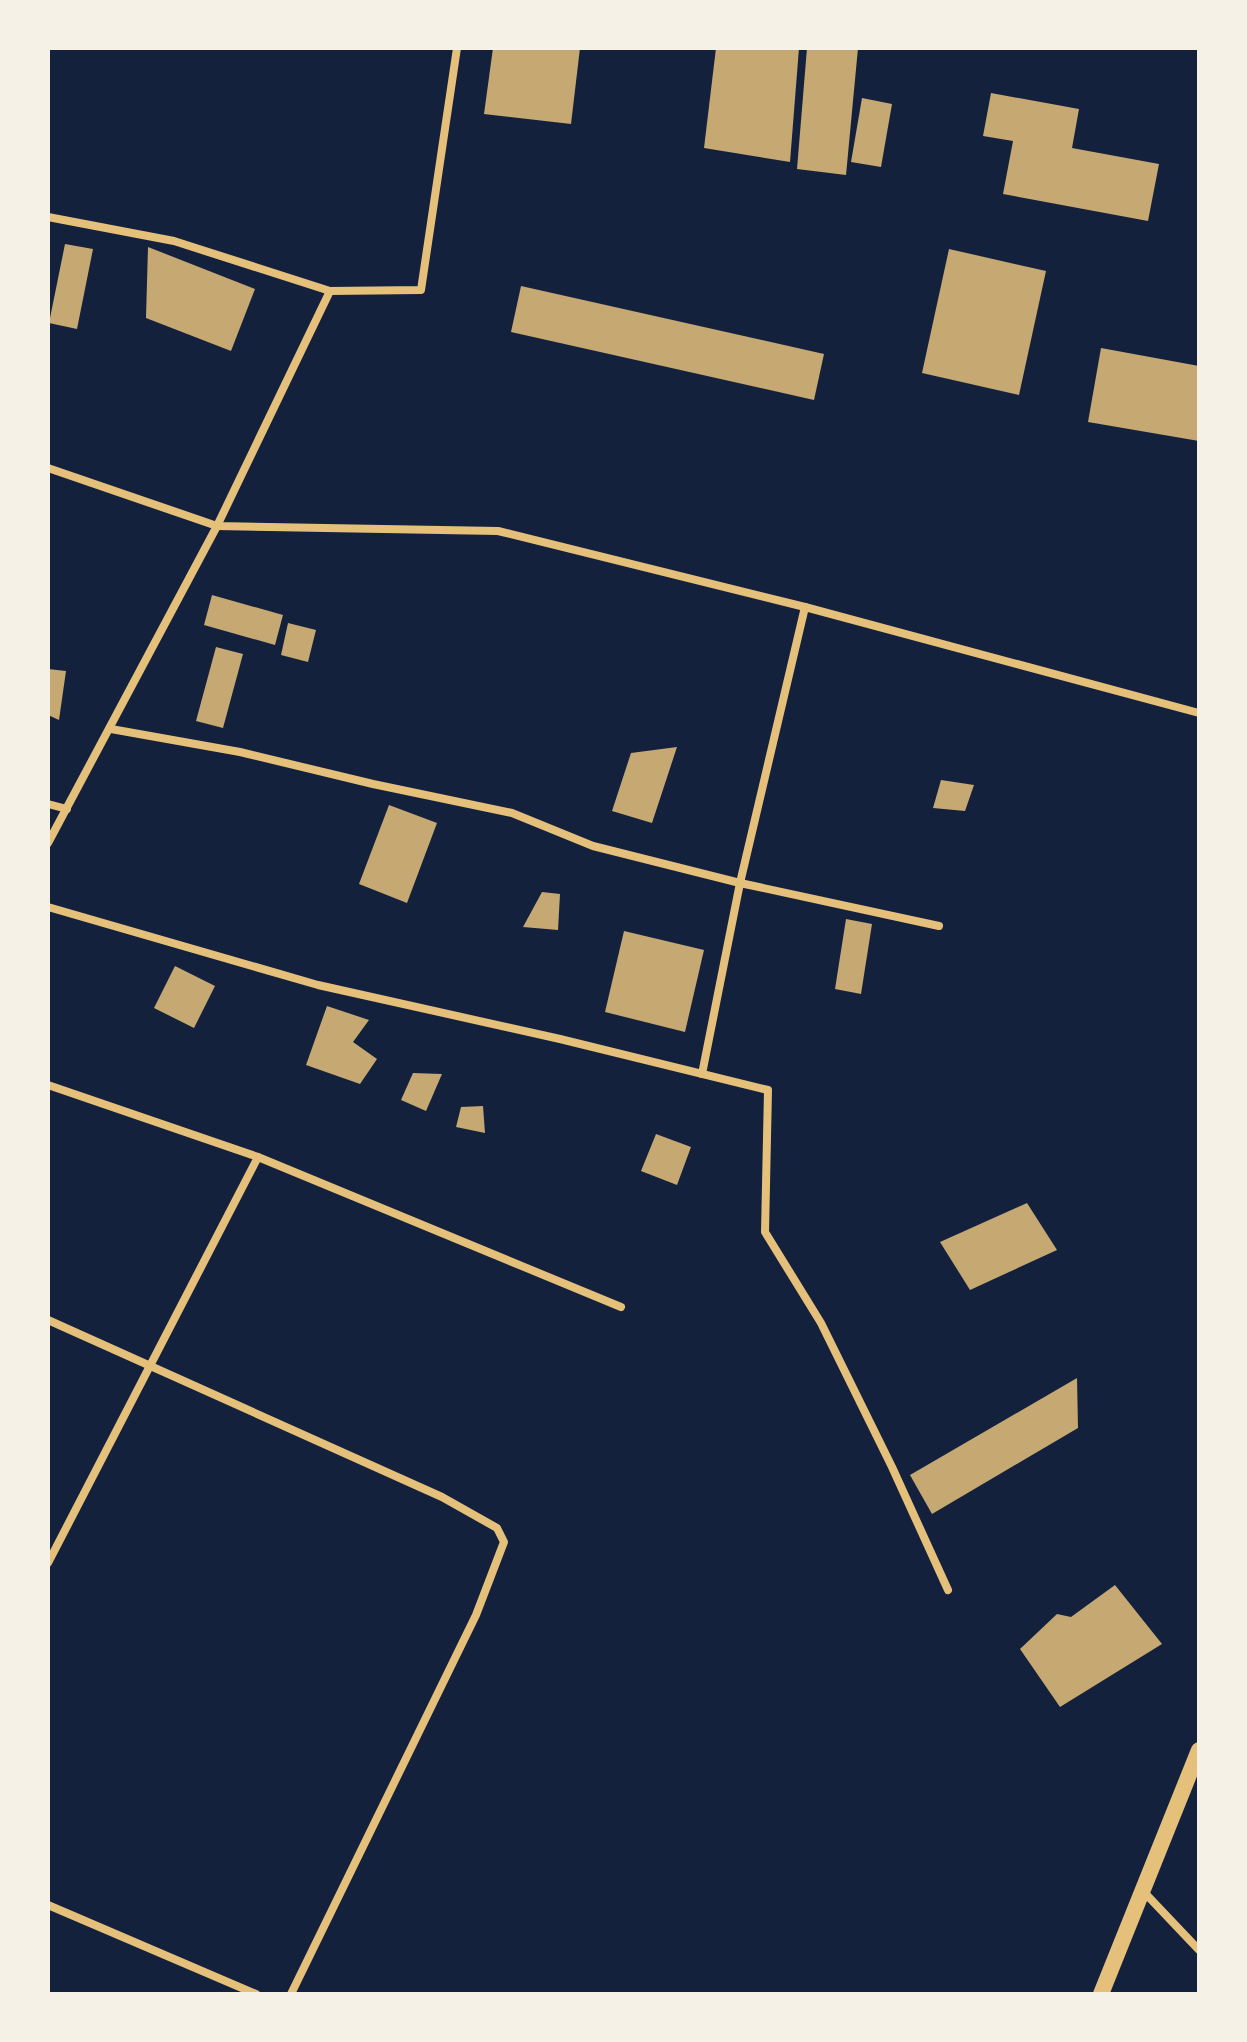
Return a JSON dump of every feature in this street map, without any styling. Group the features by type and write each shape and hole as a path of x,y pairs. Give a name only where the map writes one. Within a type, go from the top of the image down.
{"main road":[{"path":"1101,1994 1199,1750"}],"street":[{"path":"48,217 174,241 330,291 421,290 457,48"},
{"path":"48,843 217,526 330,291"},
{"path":"48,468 217,526 498,531 805,607 1199,713"},
{"path":"702,1074 740,883 805,607"},
{"path":"111,729 240,752 512,813 593,846 740,883 939,926"},
{"path":"48,804 67,809"},
{"path":"48,907 318,985 560,1039 768,1090 765,1232 821,1323 948,1590"},
{"path":"48,1085 258,1157 621,1307"},
{"path":"48,1563 258,1157"},
{"path":"48,1320 442,1497 497,1528 504,1542 476,1615 291,1994"},
{"path":"1142,1890 1199,1950"},
{"path":"48,1905 256,1994"}],"building":[{"path":"493,48 580,48 571,124 484,114"},
{"path":"716,48 799,48 790,162 704,148"},
{"path":"807,48 858,48 846,175 797,169"},
{"path":"991,93 1079,109 1072,148 1159,164 1148,221 1003,194 1013,141 983,136"},
{"path":"862,98 892,104 881,167 851,162"},
{"path":"65,244 93,249 77,329 49,323"},
{"path":"148,247 255,289 231,351 146,318"},
{"path":"949,249 1046,271 1019,395 922,373"},
{"path":"521,286 824,354 814,400 511,332"},
{"path":"1101,348 1199,366 1199,441 1088,422"},
{"path":"212,595 283,615 275,645 204,625"},
{"path":"288,623 316,630 308,662 281,655"},
{"path":"216,647 243,654 223,728 196,721"},
{"path":"48,669 66,671 59,720 48,715"},
{"path":"677,747 652,823 612,811 631,753"},
{"path":"941,780 974,785 965,811 933,808"},
{"path":"389,805 437,823 407,903 359,884"},
{"path":"542,892 560,894 558,930 523,927"},
{"path":"846,919 872,924 861,994 835,989"},
{"path":"624,931 704,950 685,1032 605,1012"},
{"path":"175,966 215,986 194,1028 154,1008"},
{"path":"327,1006 369,1020 353,1042 377,1059 360,1084 306,1065"},
{"path":"413,1073 442,1074 426,1111 401,1100"},
{"path":"483,1106 485,1133 456,1127 461,1107"},
{"path":"656,1134 691,1147 677,1185 641,1171"},
{"path":"1027,1203 1057,1250 970,1290 940,1242"},
{"path":"1077,1378 1078,1428 932,1514 910,1475"},
{"path":"1115,1585 1162,1644 1060,1707 1020,1649 1057,1614 1071,1617"}]}
